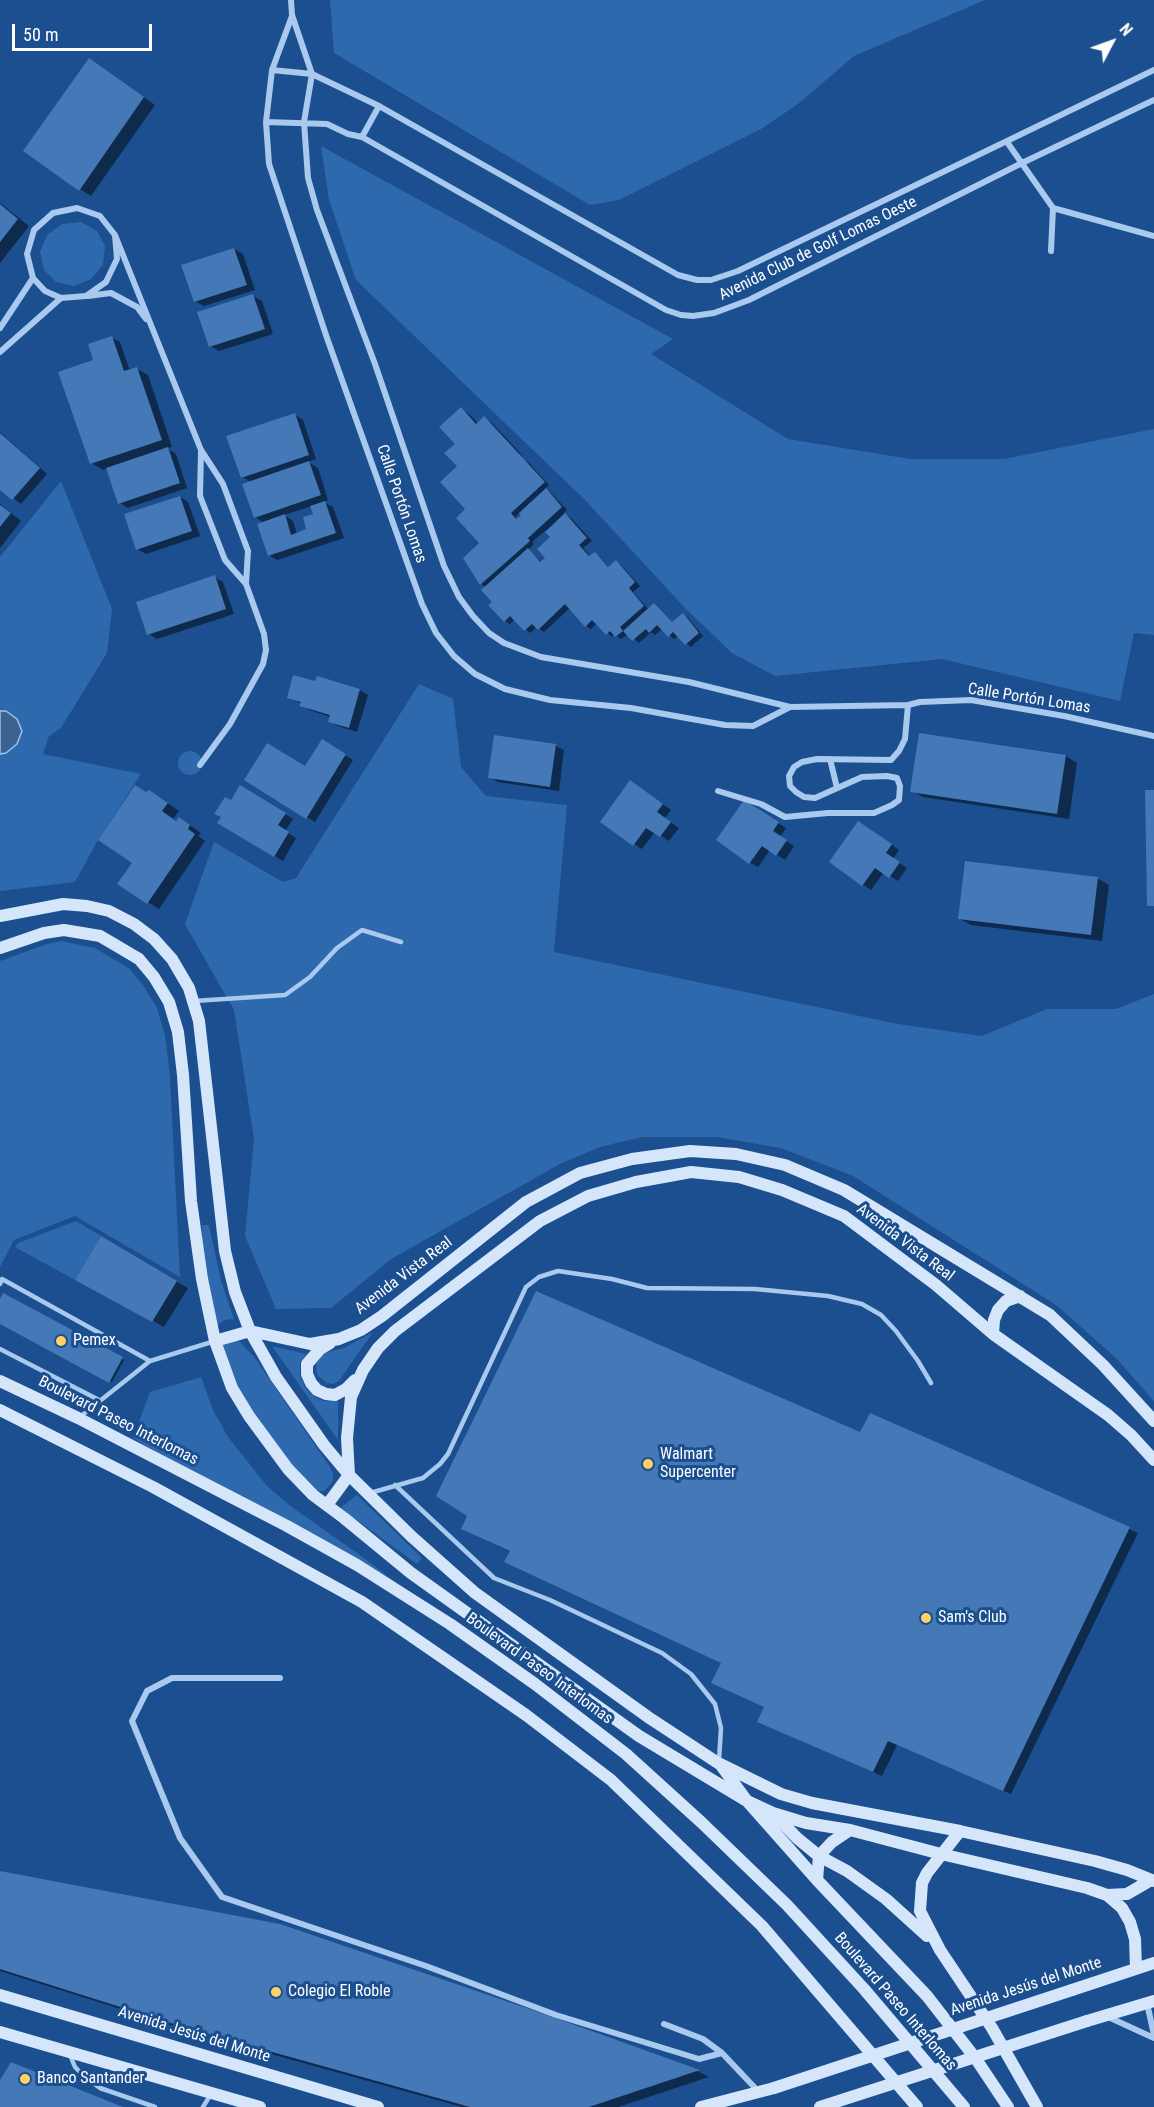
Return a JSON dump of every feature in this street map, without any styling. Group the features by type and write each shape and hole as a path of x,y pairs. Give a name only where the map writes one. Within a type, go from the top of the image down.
{"main road":[{"path":"0,916 63,904 109,911 134,924 154,939 172,959 189,988 199,1021 225,1251 235,1292 250,1331 276,1377 324,1445 349,1475 411,1536 474,1592 651,1719 718,1763 781,1794 812,1803 960,1831 1095,1861 1153,1880"},
{"path":"0,948 44,933 64,930 100,936 139,959 154,977 169,1002 178,1032 183,1075 190,1201 201,1279 215,1341 232,1388 268,1445 305,1486 411,1574 639,1736 747,1802 806,1823 850,1830 1087,1888 1107,1895 1122,1908 1130,1922 1135,1939 1136,1968 1154,1971"},
{"name":"Avenida Vista Real","path":"250,1331 310,1344 333,1340 361,1330 382,1316 526,1202 580,1173 632,1159 690,1151 736,1154 785,1165 844,1190 1050,1315 1103,1365 1154,1421"},
{"name":"Avenida Vista Real","path":"349,1475 347,1438 351,1397 363,1370 378,1348 395,1331 540,1221 588,1196 636,1182 691,1172 739,1177 782,1190 844,1216 936,1285 993,1334 1108,1415 1154,1460"},
{"path":"993,1334 994,1320 998,1310 1006,1301 1020,1296"},
{"path":"215,1341 250,1331"},
{"path":"333,1340 320,1349 307,1364 307,1374 317,1390 335,1395 346,1389 363,1370"},
{"name":"Boulevard Paseo Interlomas","path":"0,1381 78,1418 287,1526 357,1565 450,1624 535,1684 617,1747 701,1822 788,1905 864,1989 964,2107"},
{"path":"0,1410 153,1487 362,1602 526,1715 611,1780 762,1926 916,2107"},
{"path":"327,1505 349,1475"},
{"path":"718,1763 747,1802 927,1996 976,2060 1008,2107"},
{"path":"773,1813 797,1838 819,1856 847,1871 886,1899 940,1950"},
{"path":"817,1880 819,1856 832,1842 850,1830"},
{"path":"960,1831 927,1873 922,1883 920,1911 940,1950 992,2028 1037,2107"},
{"path":"1107,1895 1127,1894 1153,1880"},
{"name":"Avenida Jesús del Monte","path":"701,2107 774,2088 1154,1963"},
{"name":"Avenida Jesús del Monte","path":"0,1995 359,2104 378,2107"},
{"path":"820,2107 1150,2002"},
{"path":"1,2035 69,2052 260,2107"}],"street":[{"name":"Calle Portón Lomas","path":"291,0 292,15 312,74 304,122 308,178 317,210 375,364 444,566 459,597 489,633 504,643 541,657 662,677 790,707 908,705 920,702 971,700 1064,716 1154,736"},
{"name":"Calle Portón Lomas","path":"292,15 272,70 266,122 269,164 327,338 422,604 436,633 454,656 475,674 505,689 550,700 631,708 725,725 753,726 790,707"},
{"name":"Avenida Club de Golf Lomas Oeste","path":"272,70 312,74 379,106 678,275 697,280 711,280 738,271 1154,70"},
{"name":"Avenida Club de Golf Lomas Oeste","path":"266,122 327,124 348,134 362,137 666,310 693,316 714,313 749,300 1022,163 1154,100"},
{"path":"362,137 379,106"},
{"path":"1007,142 1053,208 1051,250"},
{"path":"150,324 137,307 111,293 61,298 45,291 33,278 27,254 34,230 53,213 77,208 100,216 115,235 201,450 223,483 248,551 246,584"},
{"path":"1053,208 1154,236"},
{"path":"86,296 106,282 117,259 115,235"},
{"path":"0,328 33,278"},
{"path":"0,352 61,298"},
{"path":"200,765 230,724 263,664 266,650 264,634 246,584 225,560 200,496 201,450"},
{"path":"718,790 761,804 785,816 874,813 899,800 900,786 897,778 862,777 815,798 804,797 790,786 789,776 794,767 802,762 830,759 891,760 905,739 908,705"},
{"path":"830,759 837,788"},
{"path":"280,1678 172,1678 147,1691 132,1721 180,1838 222,1897 426,1966 567,2019 699,2059 722,2053"},
{"path":"1150,2002 1154,2037"},
{"path":"1106,2015 1154,2037"},
{"path":"664,2024 703,2039 722,2053 759,2092"}],"lane":[{"path":"194,1002 285,995 310,977 337,948 362,930 401,942"},
{"path":"368,1494 423,1478 440,1464 448,1454 526,1287 539,1277 558,1271 612,1279 647,1288 755,1289 828,1296 862,1304 881,1315 896,1331 932,1383"},
{"path":"0,1284 2,1279 150,1361"},
{"path":"78,1418 150,1361 215,1341"},
{"path":"0,1348 99,1400"},
{"path":"395,1485 494,1578 550,1600 662,1653 691,1674 715,1704 721,1728 718,1763"},
{"path":"69,2052 75,2067 100,2088 155,2107"},
{"path":"203,2107 211,2093"}],"shaded area":[{"path":"330,0 985,0 854,56 798,104 761,129 619,200 590,205 334,53"},
{"path":"321,146 673,339 651,354 788,439 910,459 1004,459 1154,429 1154,635 1134,633 1120,701 942,659 775,676 732,653 686,609 584,499 356,280 329,200"},
{"path":"81,222 97,231 105,246 103,265 91,279 74,286 56,282 44,270 40,252 47,235 62,224"},
{"path":"61,481 112,609 107,653 61,728 49,736 43,754 141,774 98,840 75,882 0,891 0,557"},
{"path":"419,684 453,699 461,767 486,796 567,805 554,952 898,1024 982,1036 1047,1009 1116,1009 1154,994 1154,1401 1116,1358 1056,1305 853,1176 781,1148 716,1137 642,1137 600,1147 560,1164 391,1259 331,1308 276,1309 245,1236 254,1139 234,1010 185,924 214,842 283,882 296,878"},
{"path":"0,711 6,711 17,719 22,731 17,744 6,753 0,754"},
{"path":"190,751 198,755 202,763 198,771 190,775 182,771 178,763 182,755"},
{"path":"61,941 95,948 130,969 157,1008 165,1035 170,1077 180,1277 75,1216 14,1240 0,1267 0,961"},
{"path":"76,1221 101,1236 75,1280 15,1247 18,1243"},
{"path":"202,1225 209,1225 221,1281 234,1319 225,1320 211,1329 203,1274"},
{"path":"373,1332 339,1381 333,1384 327,1383 317,1375 316,1363 324,1353 344,1348"},
{"path":"233,1339 240,1342 255,1358 330,1467 333,1481 324,1491 316,1492 265,1441 219,1349 225,1342"},
{"path":"272,1346 306,1354 300,1363 300,1376 305,1387 313,1396 323,1401 338,1400 338,1440"},
{"path":"201,1377 213,1410 228,1437 267,1486 289,1505 364,1558 422,1603 133,1438 150,1392"},
{"path":"357,1495 422,1558 417,1564 340,1508"}],"building":[{"path":"89,58 144,97 79,191 23,151"},
{"path":"0,204 18,219 0,242"},
{"path":"234,248 247,285 194,302 181,265"},
{"path":"253,294 265,329 209,347 197,312"},
{"path":"112,336 124,371 137,367 162,440 90,464 58,372 93,360 88,344"},
{"path":"461,407 476,424 484,416 545,482 511,513 516,519 521,515 519,513 546,488 562,507 528,538 530,541 480,585 463,558 479,543 456,518 465,509 440,482 457,466 444,453 455,444 439,427"},
{"path":"295,413 309,455 241,478 226,436"},
{"path":"0,433 40,468 12,500 0,490"},
{"path":"168,447 180,483 118,504 106,468"},
{"path":"309,461 321,495 254,518 242,484"},
{"path":"180,496 192,531 136,550 124,514"},
{"path":"325,501 336,533 268,556 257,524 285,514 291,535 306,529 303,517 313,514 310,506"},
{"path":"0,505 11,513 0,527"},
{"path":"565,513 587,538 579,545 589,556 595,552 608,567 616,560 635,582 629,588 644,606 620,627 623,631 615,637 610,631 606,635 592,620 585,627 565,604 538,630 532,624 524,631 510,616 504,622 488,605 492,602 481,590 528,548 540,562 545,558 537,549 550,537 545,532"},
{"path":"215,575 226,609 147,635 136,602"},
{"path":"654,603 672,622 683,613 699,633 685,645 673,632 668,637 657,625 649,633 646,629 632,641 623,631"},
{"path":"293,675 315,681 317,676 360,689 349,728 328,722 330,715 299,706 301,702 287,698"},
{"path":"919,733 1066,755 1057,814 910,792"},
{"path":"494,735 556,744 550,787 488,778"},
{"path":"322,739 346,754 306,819 244,780 267,743 305,766"},
{"path":"630,780 663,804 657,812 671,822 660,837 646,828 633,846 600,822"},
{"path":"135,785 146,792 149,790 168,803 162,811 176,821 179,817 190,825 188,829 195,834 147,904 117,884 132,863 98,840"},
{"path":"240,785 286,813 278,825 289,832 274,857 217,823 221,817 214,814 225,797 231,800"},
{"path":"1145,790 1154,790 1154,906 1147,906"},
{"path":"744,800 779,822 773,831 787,840 776,856 762,846 749,864 716,840"},
{"path":"858,821 892,844 886,853 900,862 889,878 875,868 862,886 829,862"},
{"path":"965,861 1098,877 1091,935 958,919"},
{"path":"101,1236 177,1281 152,1322 75,1280"},
{"path":"536,1291 860,1432 870,1413 1130,1527 1003,1791 888,1741 873,1772 757,1722 764,1707 711,1683 721,1663 504,1562 510,1551 461,1529 467,1516 436,1496"},
{"name":"Pemex","path":"3,1293 123,1357 109,1383 0,1324 0,1299"},
{"name":"Colegio El Roble","path":"0,1871 280,1924 700,2070 589,2107 470,2107 193,2030 0,1969"},
{"path":"11,2062 123,2107 0,2107 0,2080"}],"place":[{"name":"Pemex","path":"61,1341"},
{"name":"Walmart Supercenter","path":"648,1464"},
{"name":"Sam's Club","path":"926,1618"},
{"name":"Colegio El Roble","path":"276,1992"},
{"name":"Banco Santander","path":"25,2079"}]}
